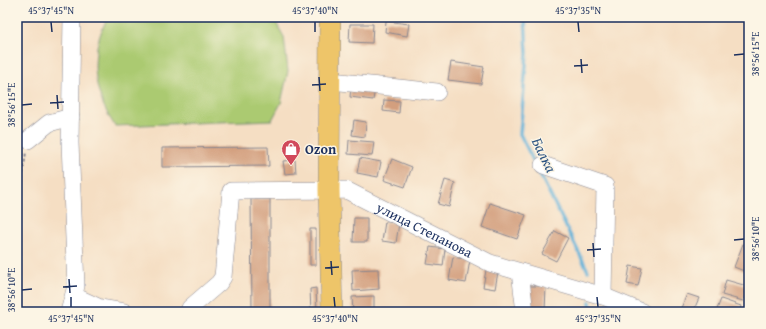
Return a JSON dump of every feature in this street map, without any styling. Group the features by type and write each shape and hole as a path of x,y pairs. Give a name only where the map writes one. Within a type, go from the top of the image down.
{"main road":[{"path":"330,17 331,81 329,190 332,312"}],"street":[{"path":"72,17 71,117 76,286 71,304 124,312"},
{"path":"331,81 437,92"},
{"path":"28,140 49,123 71,117"},
{"path":"543,165 605,186 603,296"},
{"name":"улица Степанова","path":"189,312 190,308 219,283 223,277 231,191 329,190 346,190 490,263 603,296 642,312"},
{"path":"520,272 525,312"}],"path":[{"path":"17,216 28,140"}],"green space":[{"path":"108,17 273,17 284,37 288,71 281,103 272,120 115,126 101,100 95,73 97,45"}],"building":[{"path":"386,21 409,24 407,36 385,32"},
{"path":"350,24 373,24 372,43 349,42"},
{"path":"451,62 484,67 481,84 448,80"},
{"path":"351,86 375,89 373,100 350,97"},
{"path":"384,100 400,101 399,113 383,111"},
{"path":"354,120 366,122 365,137 352,135"},
{"path":"349,140 374,142 372,156 348,154"},
{"path":"268,147 269,166 162,167 162,148"},
{"path":"360,158 381,162 378,177 357,173"},
{"path":"392,159 412,167 405,187 384,180"},
{"path":"295,160 296,173 285,174 283,161"},
{"path":"445,180 455,183 449,207 438,204"},
{"path":"251,199 270,199 270,312 252,312"},
{"path":"490,203 526,215 517,239 482,227"},
{"path":"354,218 367,218 367,242 353,242"},
{"path":"385,222 399,223 396,243 382,241"},
{"path":"310,229 316,229 316,265 310,265"},
{"path":"555,231 568,238 556,261 542,254"},
{"path":"743,244 749,247 749,273 734,267"},
{"path":"430,247 445,249 443,266 427,264"},
{"path":"453,257 470,260 466,283 449,280"},
{"path":"630,266 642,268 638,286 627,284"},
{"path":"378,269 379,289 353,291 352,270"},
{"path":"486,270 498,272 495,289 483,287"},
{"path":"726,280 747,286 743,301 722,295"},
{"path":"529,286 546,286 545,312 529,311"},
{"path":"316,288 317,312 311,312 310,289"},
{"path":"687,294 699,298 693,312 681,308"},
{"path":"374,296 374,312 353,312 352,297"},
{"path":"721,299 741,306 739,312 716,312"}],"waterway":[{"name":"Балка","path":"525,17 527,53 520,134 588,271"},
{"name":"Балка","path":"590,302 591,312"}],"place":[{"name":"Ozon","path":"291,166"}]}
